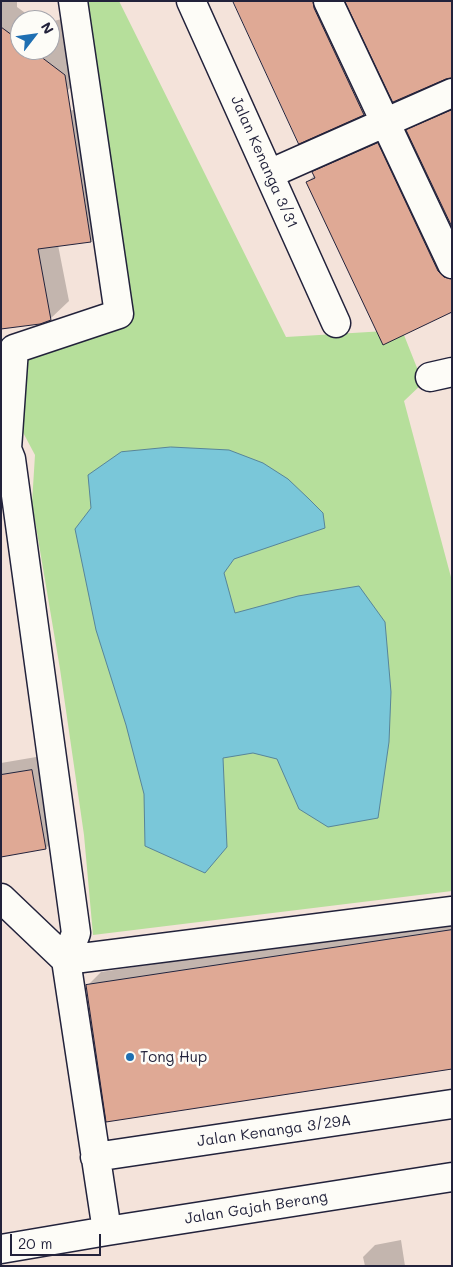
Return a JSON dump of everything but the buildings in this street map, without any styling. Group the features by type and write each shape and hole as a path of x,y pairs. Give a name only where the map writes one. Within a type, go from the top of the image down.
{"street":[{"path":"74,1 119,314 14,349 4,450 11,459 76,933 66,960 107,1231"},
{"name":"Jalan Kenanga 3/31","path":"191,1 336,323"},
{"path":"328,1 452,264"},
{"path":"269,174 452,93"},
{"path":"1,898 66,960"},
{"path":"66,960 452,911"},
{"name":"Jalan Kenanga 3/29A","path":"95,1157 452,1104"},
{"name":"Jalan Gajah Berang","path":"16,1254 107,1231 452,1177"}],"green space":[{"path":"63,1 119,1 286,337 402,330 423,383 404,401 452,581 452,891 93,935 84,835 60,669 32,503 35,455 1,391 1,343 106,326"}],"water":[{"path":"171,447 229,450 263,463 288,479 323,513 325,528 234,559 224,573 235,613 298,596 359,586 385,622 391,692 389,742 378,818 328,827 299,809 277,759 253,753 223,758 227,847 205,873 145,846 144,794 126,725 96,630 75,529 91,508 88,475 121,452"}],"place":[{"name":"Tong Hup","path":"130,1057"}]}
